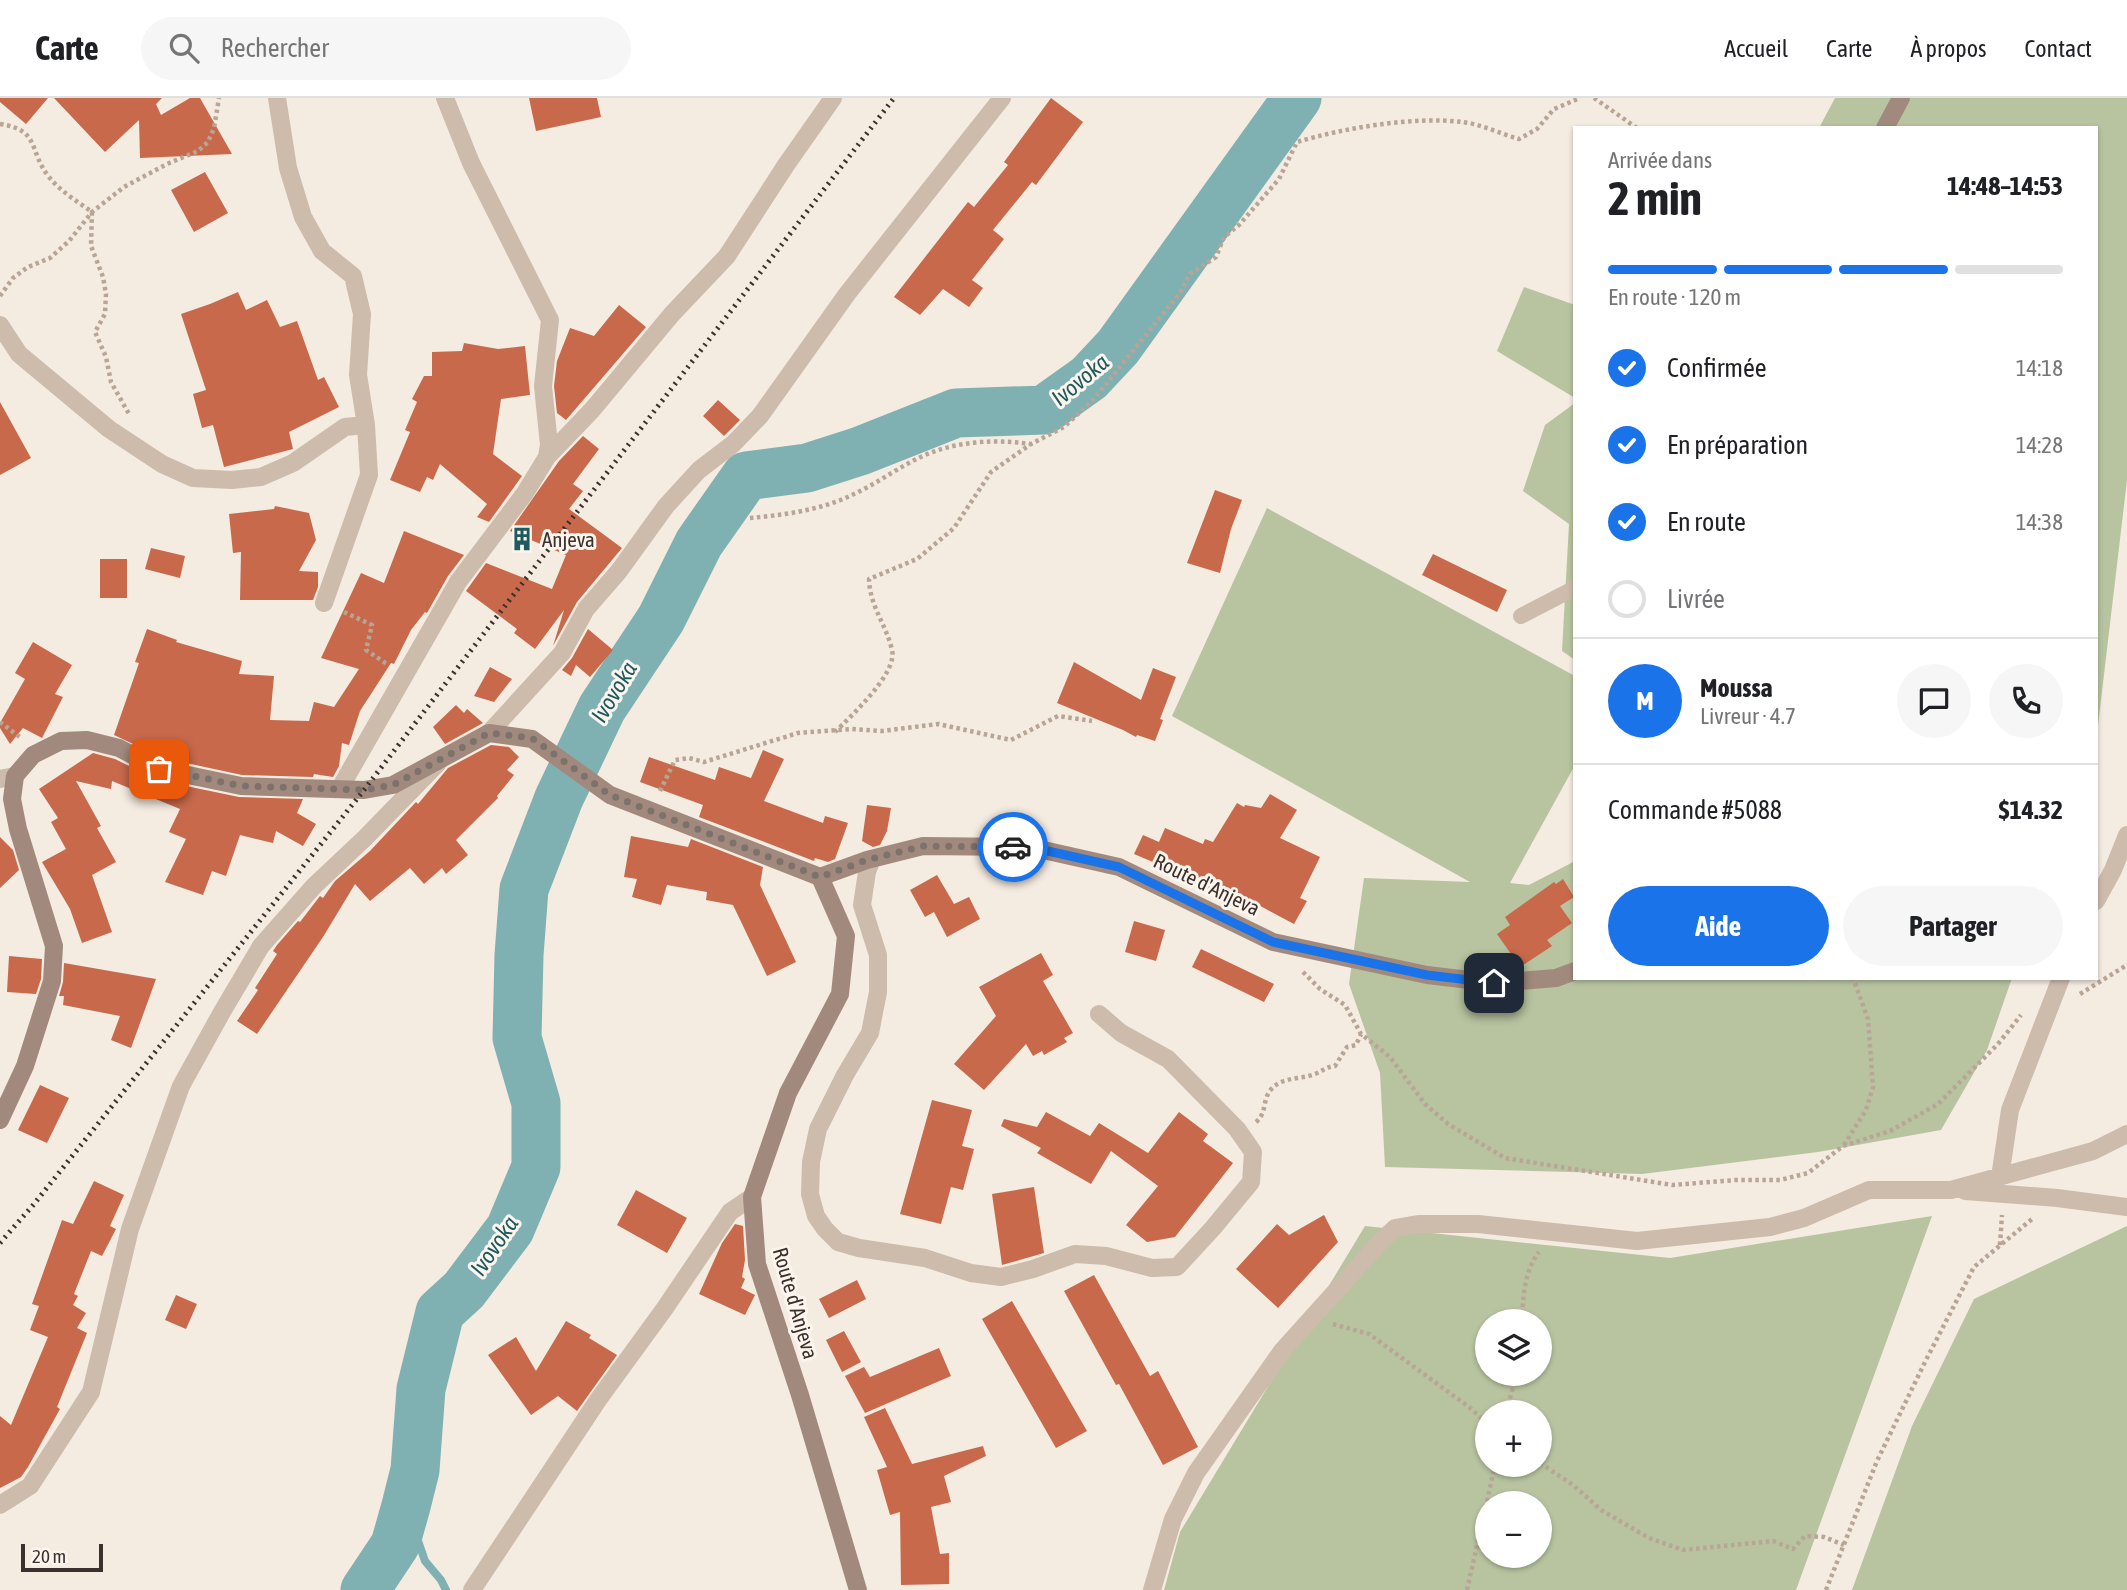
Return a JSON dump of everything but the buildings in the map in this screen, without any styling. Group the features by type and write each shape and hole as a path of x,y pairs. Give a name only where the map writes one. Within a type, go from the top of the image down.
{"street":[{"path":"276,98 288,168 303,217 322,251 353,276 362,314 358,375 366,425 369,475 324,603"},
{"path":"445,98 471,163 550,320 543,386 549,445 547,457"},
{"path":"341,788 458,582 525,493 547,457 592,410 672,314 726,256 833,98"},
{"path":"0,1120 25,1066 52,981 54,946 18,829 7,777 33,755 61,741 87,740 119,748 159,769 242,786 364,790 393,785 489,733 562,653 586,609 619,571 666,506 699,470 733,444 760,416 847,294 1002,98"},
{"path":"1886,126 1901,98"},
{"path":"0,325 19,354 109,429 162,464 192,478 232,480 261,477 293,463 345,427 366,425"},
{"path":"489,733 532,738 610,795 820,877"},
{"path":"0,1505 30,1486 91,1392 130,1229 181,1086 261,946 305,896 441,761"},
{"path":"2098,897 2127,835"},
{"name":"Route d'Anjeva","path":"858,1590 800,1395 757,1264 752,1197 788,1093 840,993 846,936 820,877 872,859 923,846 1030,847 1119,867 1273,942 1427,975 1494,983 1556,978 1573,972"},
{"path":"872,859 867,872 862,905 878,955 877,992 870,1033 818,1129 811,1162 810,1194 816,1216 838,1242 859,1248 925,1258 971,1273 1001,1277 1075,1254 1106,1256 1152,1268 1177,1267 1251,1182 1253,1152 1237,1129 1168,1059 1121,1033 1099,1014"},
{"path":"2000,1177 2010,1110 2061,980"},
{"path":"1951,1190 2093,1151 2127,1134"},
{"path":"1152,1590 1173,1519 1196,1473 1282,1351 1395,1228 1418,1224 1478,1224 1637,1241 1664,1239 1770,1227 1804,1217 1869,1190 1951,1190 2057,1198 2127,1207"},
{"path":"472,1590 598,1400 730,1212 752,1197"}],"lane":[{"path":"1521,616 1573,589"}],"path":[{"path":"0,296 13,278 28,267 50,258 69,241 92,212 124,187 198,151 208,142 214,128 219,98"},
{"path":"835,732 862,706 883,678 890,668 894,653 870,594 869,579 918,559 954,528 991,472 1031,444 1064,427 1093,400 1180,293 1190,274 1216,257 1224,237 1239,225 1279,179 1297,142 1334,131 1432,120 1465,122 1519,139 1537,129 1554,109 1580,98"},
{"path":"1594,98 1634,126"},
{"path":"0,124 27,132 48,177 92,212"},
{"path":"92,212 91,246 103,277 106,294 105,314 95,332 106,358 111,382 130,415 139,449"},
{"path":"750,518 821,507 853,495 925,455 963,444 1005,440 1031,444"},
{"path":"324,603 372,625 366,650 406,677"},
{"path":"653,812 655,800 675,760 690,758 704,762 799,733 851,729 882,731 938,724 1011,740 1058,716 1092,721"},
{"path":"1299,968 1320,989 1345,1005 1361,1034 1390,1057 1425,1104 1448,1124 1505,1158 1672,1185 1780,1180 1808,1173 1843,1146 1866,1110 1873,1087 1868,1019 1854,980"},
{"path":"1843,1146 1890,1131 1938,1104 1998,1044 2025,1009"},
{"path":"1237,1129 1259,1121 1265,1111 1269,1092 1288,1079 1317,1074 1325,1067 1335,1066 1348,1047 1356,1045 1361,1034"},
{"path":"1826,1590 1877,1461 1974,1267 2057,1198"},
{"path":"1523,1309 1532,1260 1556,1233"},
{"path":"1300,1332 1325,1322 1369,1334 1475,1412"},
{"path":"1552,1471 1573,1485 1601,1510 1649,1538 1683,1550 1773,1541 1793,1549 1805,1536 1824,1537 1844,1545"},
{"path":"1467,1590 1492,1477"}],"green space":[{"path":"1835,98 2127,98 2127,480 2098,726 2098,126 1820,126"},
{"path":"1524,287 1573,304 1573,397 1497,351"},
{"path":"1573,404 1573,659 1562,651 1569,524 1523,491 1545,425"},
{"path":"1267,508 1573,675 1573,769 1510,883 1529,885 1573,862 1573,980 2011,980 1987,1050 1941,1130 1818,1152 1642,1174 1385,1167 1380,1073 1349,984 1364,878 1470,882 1172,716"},
{"path":"1932,1216 1796,1590 1164,1590 1180,1532 1365,1226 1670,1258"},
{"path":"2127,1226 2127,1590 1852,1590 1912,1426 1974,1299"}],"waterway":[{"name":"Ivovoka","path":"365,1590 395,1545 406,1506 415,1470 421,1389 440,1312 464,1290 510,1229 536,1167 536,1103 517,1038 524,889 559,798 602,708 661,619 699,543 746,476 807,468 860,451 956,413 1044,410 1089,378 1118,347 1297,98"},
{"path":"406,1506 425,1561 446,1590"}],"railway":[{"path":"0,1243 364,790 894,98"}],"way so far":[{"path":"159,769 242,786 364,790 393,785 489,733 532,738 610,795 820,877 867,860 923,846 1013,847"}],"place":[{"name":"Anjeva","path":"522,539"}],"route":[{"path":"1013,847 1030,847 1119,867 1273,942 1427,975 1494,983"}]}
